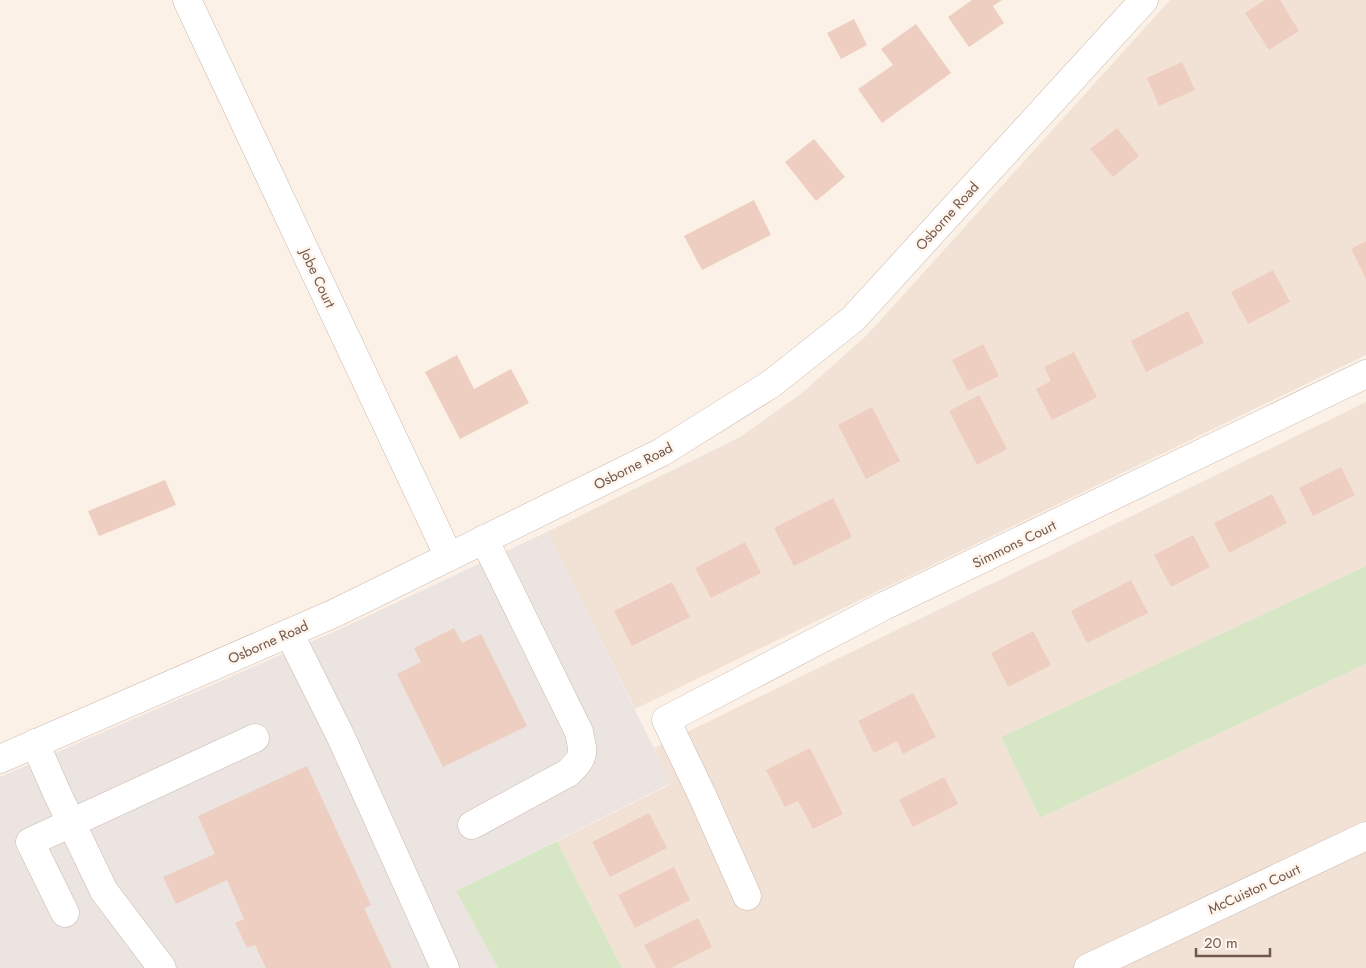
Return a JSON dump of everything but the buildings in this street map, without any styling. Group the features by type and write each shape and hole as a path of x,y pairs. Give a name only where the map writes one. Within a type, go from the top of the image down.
{"street":[{"name":"Jobe Court","path":"187,0 449,557"},
{"name":"Osborne Road","path":"0,759 335,613 662,452 771,384 853,319 1144,0"},
{"name":"Simmons Court","path":"747,896 666,720 884,606 1366,374"},
{"path":"472,825 568,773 579,762 583,752 579,732 484,540"},
{"path":"289,633 342,737 445,968"},
{"path":"65,913 30,842 255,738"},
{"path":"35,743 70,823 104,891 162,968"},
{"name":"McCuiston Court","path":"1088,968 1366,836"}],"shaded area":[{"path":"1170,0 1366,0 1366,355 635,709 547,532 740,437 802,393 868,334"},
{"path":"1366,402 1366,566 1001,737 1040,818 1366,664 1366,968 622,968 557,841 671,784 654,748"},
{"path":"547,532 671,783 456,891 498,968 0,968 0,777 338,630"}],"green space":[{"path":"1366,566 1366,664 1040,818 1001,737"},
{"path":"557,841 622,968 498,968 456,891"}]}
